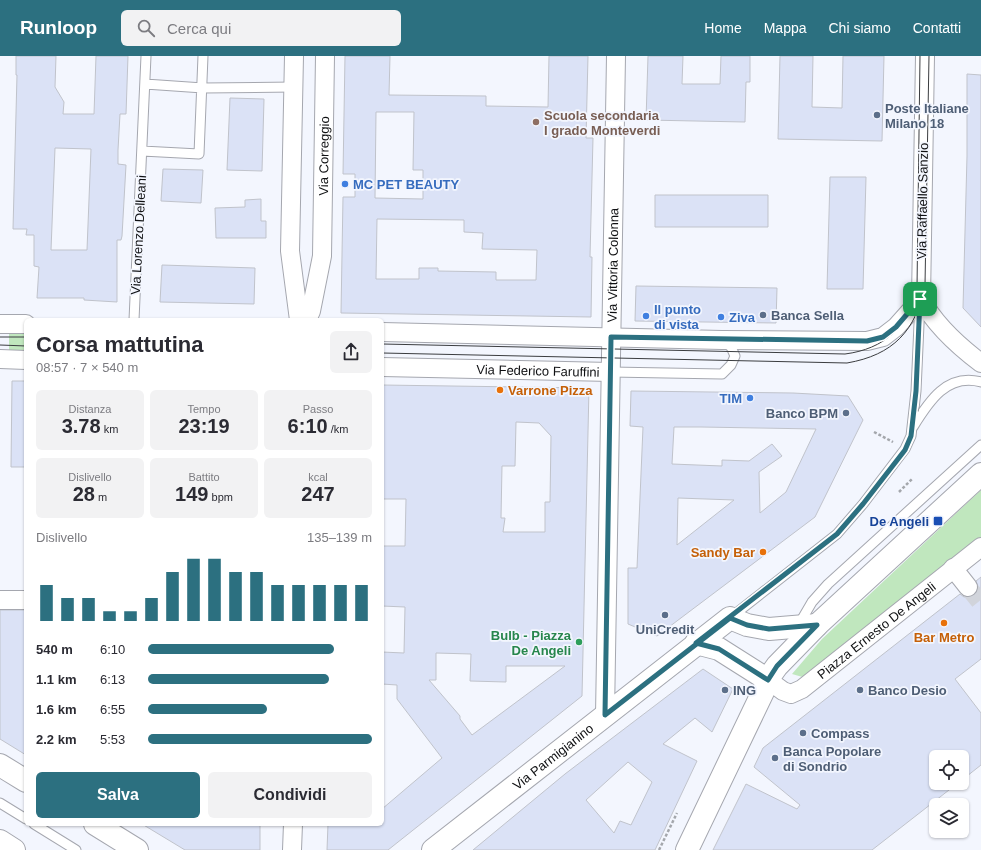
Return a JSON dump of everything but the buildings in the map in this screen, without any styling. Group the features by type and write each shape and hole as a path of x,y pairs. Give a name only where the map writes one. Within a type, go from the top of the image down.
{"street":[{"path":"294,56 290,252 299,318"},
{"name":"Via Correggio","path":"308,318 311,310 322,256 324,56"},
{"name":"Via Vittoria Colonna","path":"605,715 616,56"},
{"name":"Via Raffaello Sanzio","path":"920,299 925,56"},
{"path":"290,252 300,261 305,262 311,262 322,256"},
{"path":"384,332 722,340 867,341 883,337 896,327 920,299 930,315 941,328 962,349 981,363"},
{"path":"0,324 24,324"},
{"path":"0,359 24,360"},
{"name":"Via Federico Faruffini","path":"384,367 611,372"},
{"path":"687,850 773,673 807,626 981,474"},
{"name":"Piazza Ernesto De Angeli","path":"696,643 719,649 773,673 783,691 791,694 802,689 981,547"},
{"path":"954,568 968,587"},
{"path":"0,600 24,600"},
{"path":"730,618 747,625 769,629 807,626"},
{"name":"Via Parmigianino","path":"433,850 696,643 730,618"},
{"path":"0,765 24,780"},
{"path":"98,826 138,850"},
{"path":"292,850 293,826"},
{"path":"0,842 14,850"}],"lane":[{"name":"Via Lorenzo Delleani","path":"134,318 146,56"},
{"path":"142,151 199,154 203,88 203,56"},
{"path":"145,84 203,88 294,87"},
{"path":"730,618 837,534 901,456 908,443 912,430 916,391 920,299"},
{"name":"Via Federico Faruffini","path":"611,372 722,374 731,365 735,356 731,347 722,340"},
{"path":"912,430 926,408 943,389 962,379 981,382"},
{"path":"807,626 812,602 828,584 981,445"},
{"path":"0,803 24,818"},
{"path":"37,826 76,850"}],"path":[{"path":"874,432 894,442"},
{"path":"899,492 913,478"},
{"path":"659,850 677,813"}],"green space":[{"path":"9,332 24,333 24,350 9,350"},
{"path":"981,490 981,541 806,678 792,674 822,639"}],"tunnel":[{"path":"968,587 981,603"}],"tram line":[{"path":"384,344 845,354 872,347 893,334 901,325 908,314 917,288 920,56"},
{"path":"384,353 847,363 877,354 890,347 908,328 921,301 925,285 929,56"},
{"path":"0,337 24,337"},
{"path":"0,345 24,346"},
{"path":"916,391 918,411"}],"place":[{"name":"Poste Italiane Milano 18","path":"877,115"},
{"name":"Scuola secondaria I grado Monteverdi","path":"536,122"},
{"name":"MC PET BEAUTY","path":"345,184"},
{"name":"Banca Sella","path":"763,315"},
{"name":"Il punto di vista","path":"646,316"},
{"name":"Ziva","path":"721,317"},
{"name":"Varrone Pizza","path":"500,390"},
{"name":"TIM","path":"750,398"},
{"name":"Banco BPM","path":"846,413"},
{"name":"De Angeli","path":"938,521"},
{"name":"Sandy Bar","path":"763,552"},
{"name":"UniCredit","path":"665,615"},
{"name":"Bar Metro","path":"944,623"},
{"name":"Bulb - Piazza De Angeli","path":"579,642"},
{"name":"ING","path":"725,690"},
{"name":"Banco Desio","path":"860,690"},
{"name":"Compass","path":"803,733"},
{"name":"Banca Popolare di Sondrio","path":"775,758"}],"route":[{"path":"920,299 896,327 883,337 867,341 722,340 611,337 605,715 686,652 730,618 747,625 769,629 817,625 777,666 768,680 719,649 696,643 837,534 863,504 905,450 911,436 916,391 920,299"}]}
